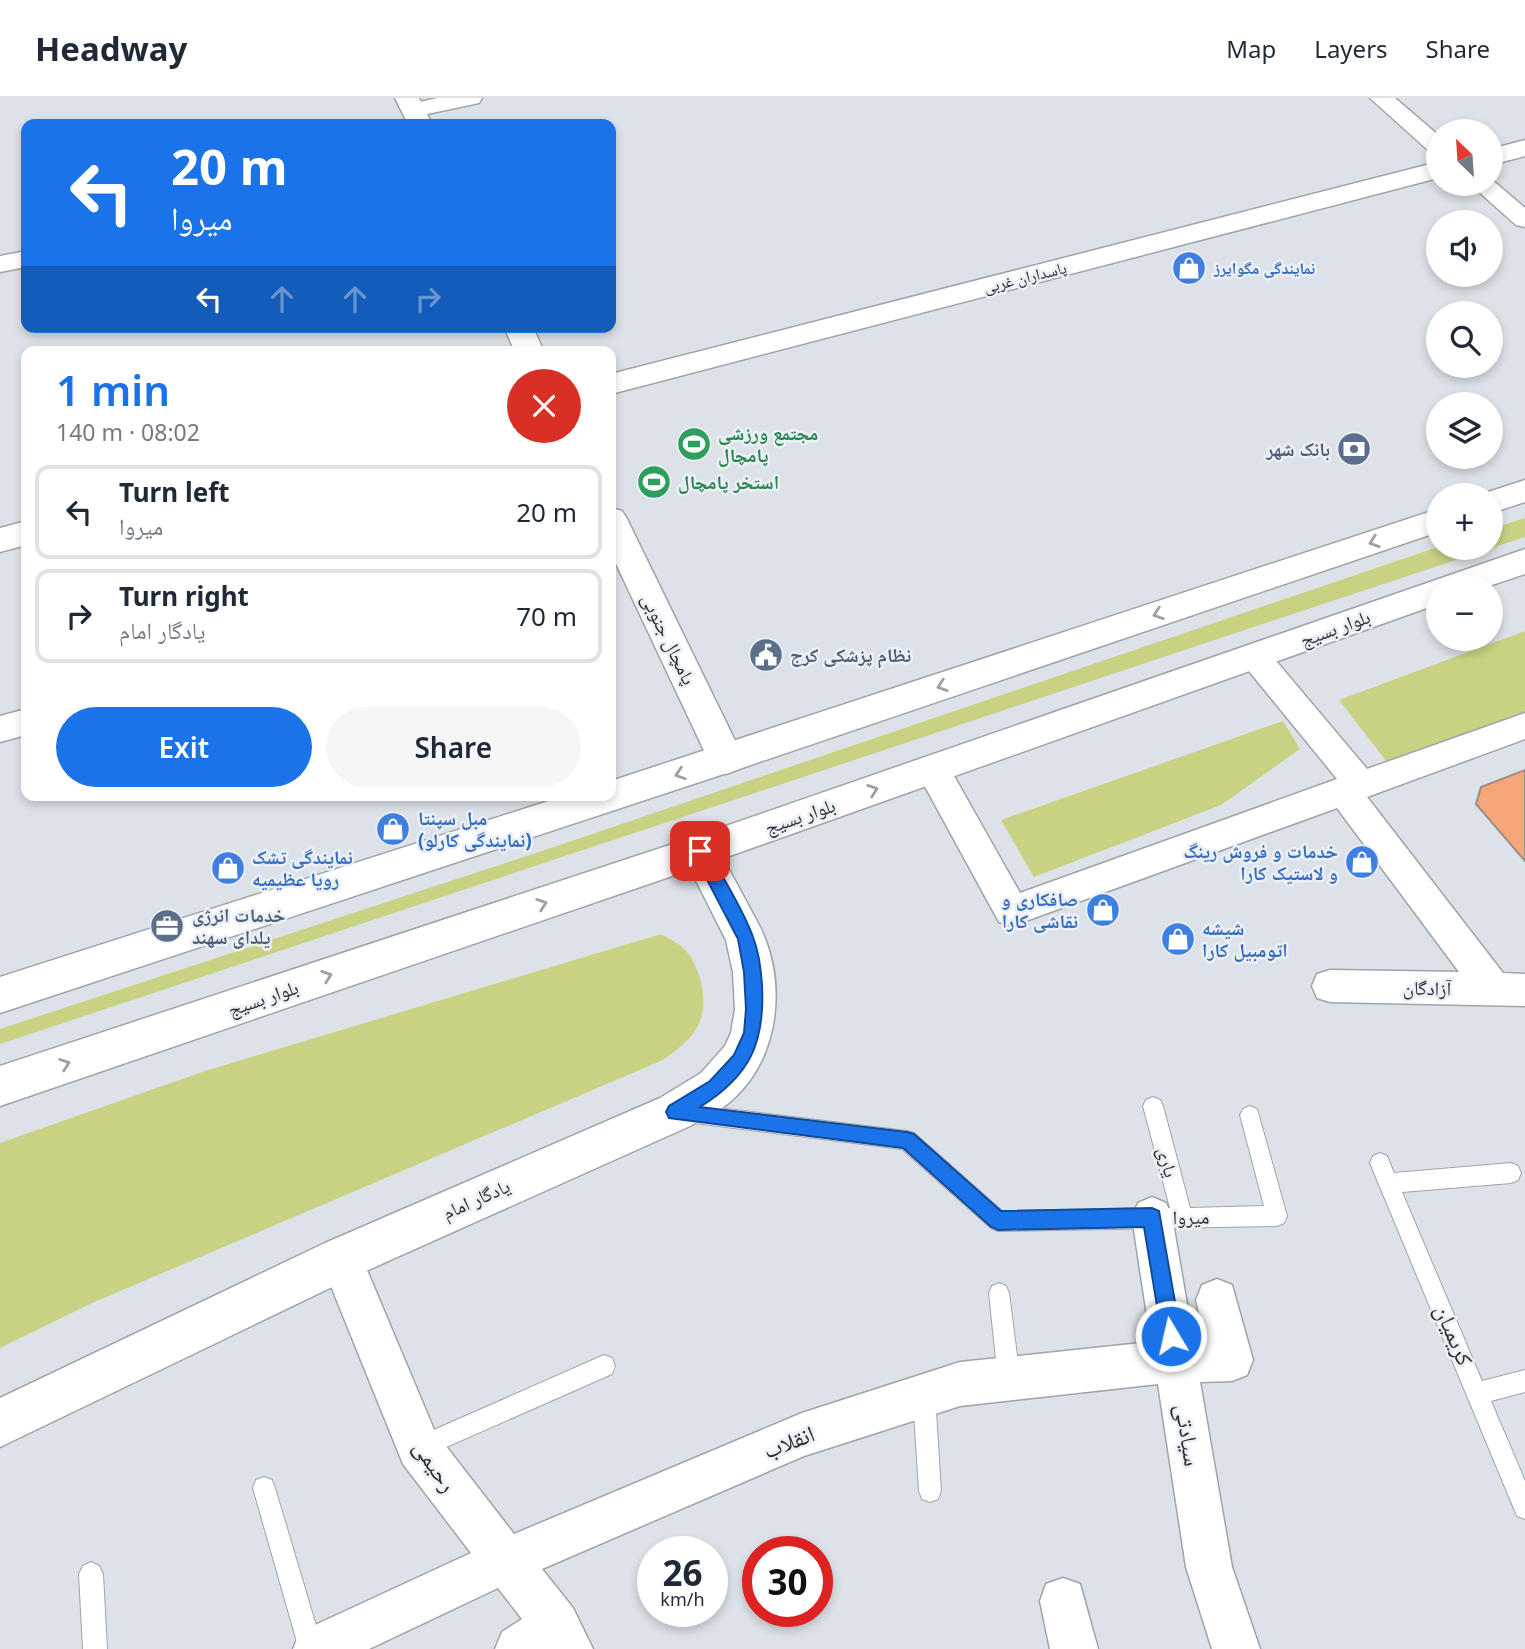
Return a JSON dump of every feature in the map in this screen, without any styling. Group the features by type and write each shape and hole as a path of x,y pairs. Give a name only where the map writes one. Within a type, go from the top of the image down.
{"main road":[{"path":"1503,154 1525,148"},
{"name":"پاسداران غربی","path":"616,383 1426,173"},
{"path":"1503,498 1525,491"},
{"path":"616,795 1426,524"},
{"path":"0,540 21,534"},
{"name":"پامچال جنوبی","path":"618,552 726,759"},
{"path":"1488,574 1525,561"},
{"name":"بلوار بسیج","path":"0,1086 700,851 1426,595"},
{"path":"0,995 597,801"},
{"name":"یادگار امام","path":"0,1423 341,1259 675,1112 716,1087 740,1060 752,1034 755,1009 746,939 700,851"}],"street":[{"path":"413,111 471,98"},
{"path":"1381,98 1426,137"},
{"path":"1496,196 1525,220"},
{"path":"0,264 21,260"},
{"path":"1255,657 1352,788 1509,990"},
{"path":"0,729 21,723"},
{"path":"933,769 1012,911 1525,726"},
{"name":"آزادگان","path":"1330,986 1509,990"},
{"name":"سیادتی","path":"1167,1217 1175,1361 1209,1567 1236,1649"},
{"name":"رحیمی","path":"341,1259 419,1448 505,1561 548,1641"},
{"name":"انقلاب","path":"317,1649 505,1561 803,1435 960,1384 1175,1361 1231,1360 1217,1300"},
{"path":"1063,1601 1074,1649"}],"lane":[{"name":"یاری","path":"1153,1106 1167,1217"},
{"name":"میروا","path":"675,1112 907,1140 998,1221 1277,1216 1250,1115"},
{"name":"کریمیان","path":"1380,1163 1525,1508"},
{"path":"1389,1183 1511,1173"},
{"path":"999,1293 1009,1379"},
{"path":"419,1448 604,1366"},
{"path":"1478,1394 1525,1381"},
{"path":"924,1396 930,1491"},
{"path":"264,1488 312,1649"},
{"path":"91,1573 95,1649"}],"green space":[{"path":"1525,518 1525,537 1503,544 1503,525"},
{"path":"1426,551 1426,560 1456,560 0,1044 0,1029 542,851"},
{"path":"1525,631 1525,712 1387,762 1339,700 1471,651 1503,651 1503,639"},
{"path":"1283,721 1300,749 1221,805 1034,877 1001,820"},
{"path":"661,934 687,952 697,970 703,991 703,1012 694,1033 663,1060 92,1303 0,1348 0,1143 205,1071"}],"building":[{"path":"1525,770 1525,861 1476,804 1481,787"}],"place":[{"name":"نمایندگی مگوایرز","path":"1189,268"},
{"name":"مجتمع ورزشی پامچال","path":"694,444"},
{"name":"بانک شهر","path":"1354,449"},
{"name":"استخر پامچال","path":"654,482"},
{"name":"نظام پزشکی کرج","path":"766,655"},
{"name":"مبل سپنتا (نمایندگی کارلو)","path":"393,829"},
{"name":"خدمات و فروش رینگ و لاستیک کارا","path":"1362,862"},
{"name":"نمایندگی تشک رویا عظیمیه","path":"228,868"},
{"name":"صافکاری و نقاشی کارا","path":"1103,910"},
{"name":"خدمات انرژی یلدای سهند","path":"167,926"},
{"name":"شیشه اتومبیل کارا","path":"1178,939"}],"route":[{"path":"700,851 746,939 755,1009 752,1034 740,1060 716,1087 675,1112 907,1140 998,1221 1152,1217 1171,1336"}]}
